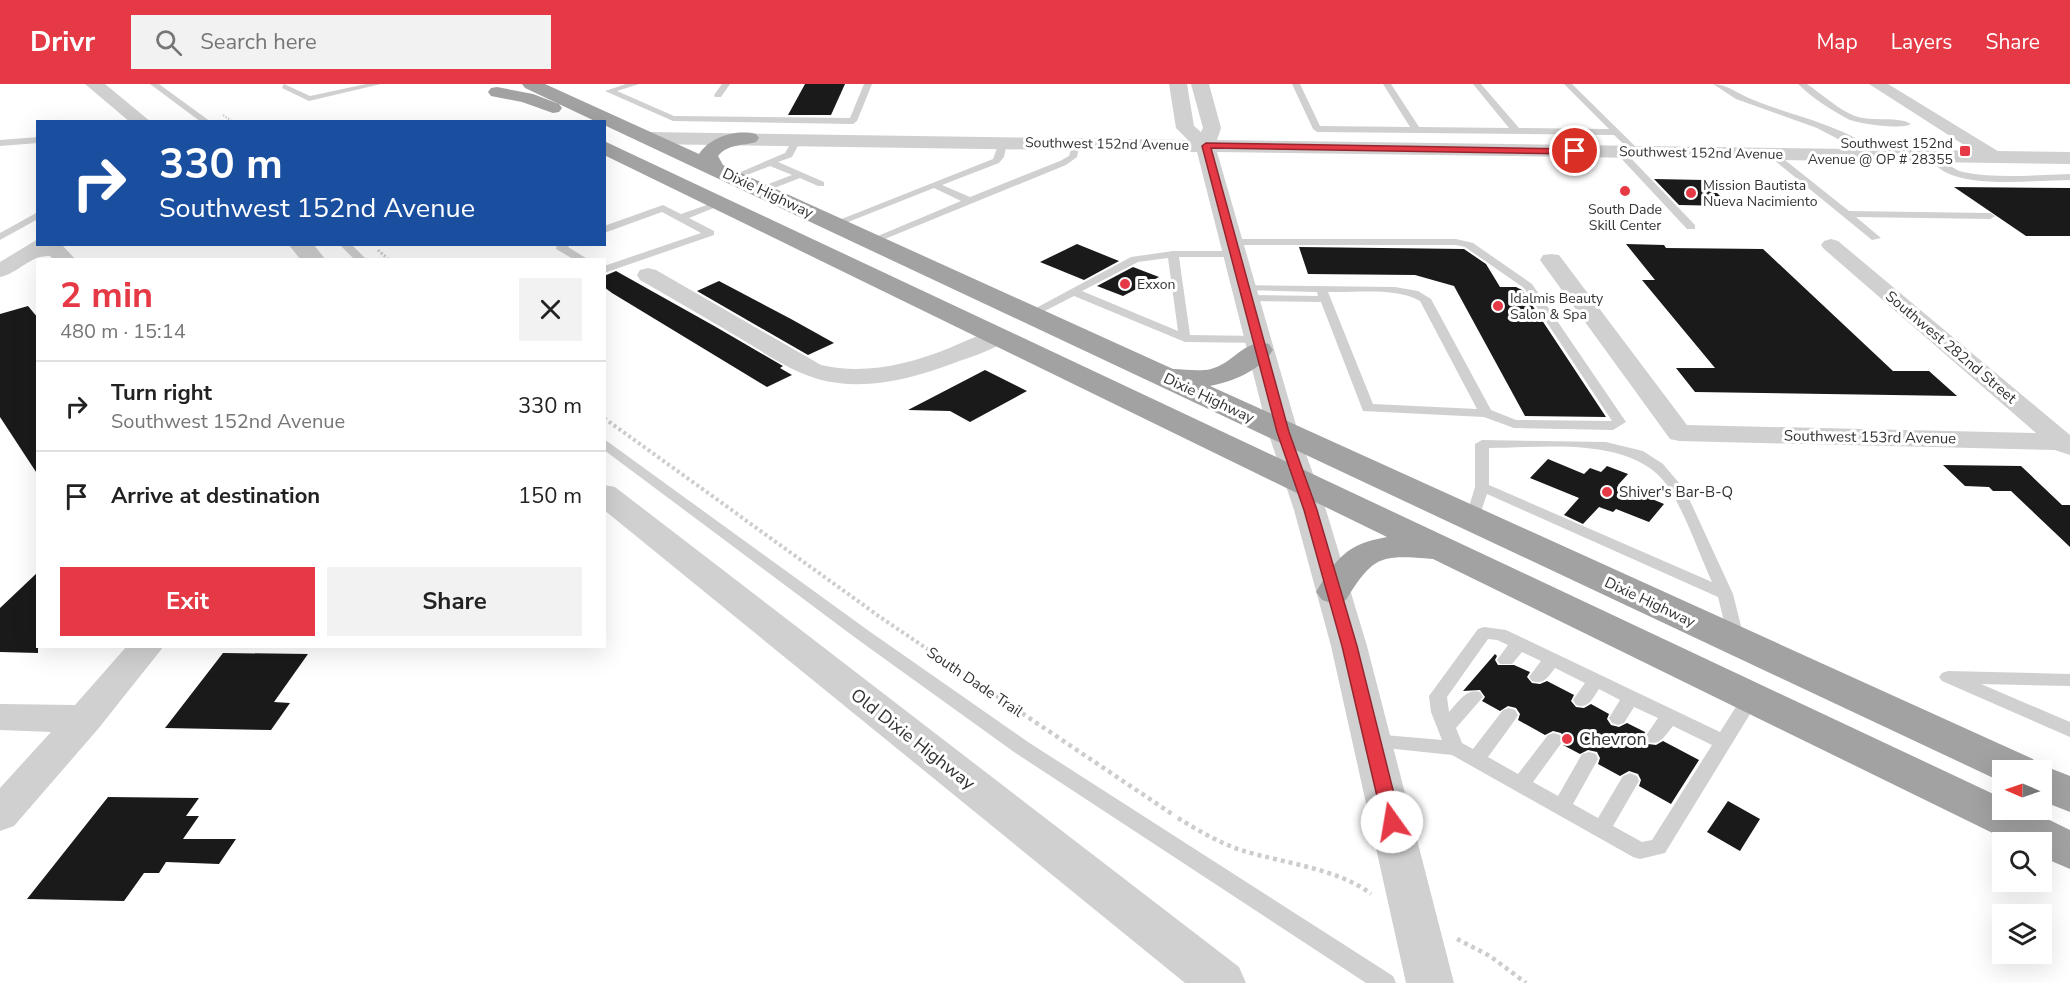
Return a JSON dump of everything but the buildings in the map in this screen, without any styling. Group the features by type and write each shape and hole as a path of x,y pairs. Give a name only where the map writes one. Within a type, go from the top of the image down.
{"highway":[{"path":"479,84 550,120"},
{"name":"Dixie Highway","path":"531,84 1994,760"},
{"path":"497,93 527,98 577,120"},
{"path":"606,142 624,138 649,138"},
{"path":"724,173 708,156 713,148 730,141 754,138"},
{"path":"606,142 638,148 739,194 788,202"},
{"name":"Dixie Highway","path":"606,143 721,203 1992,812"},
{"path":"999,336 1025,334 1216,420 1283,432"},
{"path":"1160,376 1197,379 1219,377 1242,366 1259,345"},
{"path":"1300,479 1354,486 1387,498 1816,698 1917,724"},
{"path":"1334,592 1349,568 1360,557 1374,551 1413,547 1447,550"},
{"path":"2052,787 2070,795"},
{"name":"Dixie Highway","path":"2008,820 2070,850"},
{"path":"2029,820 2070,828"}],"street":[{"path":"94,84 139,120"},
{"path":"1206,146 1185,128 1178,84 1201,84 1212,128 1206,146 1283,432 1300,479 1334,592 1373,741 1430,983"},
{"path":"1877,84 1995,157"},
{"name":"Southwest 152nd Avenue","path":"649,138 798,138 2070,158"},
{"path":"301,246 313,258"},
{"name":"Southwest 282nd Street","path":"1831,246 2066,445"},
{"path":"0,272 39,247 56,250 64,258"},
{"name":"Southwest 153rd Avenue","path":"1551,260 1679,433 2066,445"},
{"path":"648,275 812,370 823,374 853,377 905,372 999,336"},
{"name":"Old Dixie Highway","path":"606,496 1222,983"},
{"path":"0,815 145,648"},
{"path":"0,717 85,719"}],"lane":[{"path":"154,84 204,120"},
{"path":"333,84 343,84"},
{"path":"285,86 309,99 377,84"},
{"path":"634,84 609,91 673,118 853,121 868,84"},
{"path":"718,95 726,84"},
{"path":"1296,84 1317,129 1615,132"},
{"path":"1387,84 1417,130"},
{"path":"1477,84 1516,132"},
{"path":"1568,84 1615,132 1691,227"},
{"path":"1717,84 1729,93 1750,103 1814,123 1844,136 1875,155"},
{"path":"1802,84 1852,118 1879,123 1907,124"},
{"path":"754,138 771,120"},
{"path":"1387,130 1395,149"},
{"path":"724,173 772,163 789,155 798,138"},
{"path":"0,143 36,140"},
{"path":"834,224 996,161 1000,158 1003,142"},
{"path":"871,241 1068,160 1076,152 1077,143"},
{"path":"1772,154 1876,238"},
{"path":"1929,156 1948,170 1969,175 2070,177"},
{"path":"772,163 821,184"},
{"path":"761,190 800,175"},
{"path":"934,186 970,201"},
{"path":"681,217 721,203"},
{"path":"606,229 663,208 710,233 606,269"},
{"path":"1848,214 1990,216"},
{"path":"0,237 36,216"},
{"path":"1029,315 1135,259 1233,248 1456,242 1469,245 1528,286 1619,422 1618,425 1607,427 1514,424 1486,413 1368,408 1323,294"},
{"path":"346,246 360,258"},
{"path":"562,246 560,247 580,258"},
{"path":"1173,254 1185,338"},
{"path":"1245,292 1323,294 1395,290 1414,293 1425,299 1486,413"},
{"path":"1074,292 1185,338 1259,345"},
{"path":"606,444 880,648 1021,747 1385,983"},
{"path":"1472,520 1482,487 1482,444 1606,446 1638,454 1658,466 1678,490 1725,594 1737,642"},
{"path":"1482,487 1725,594"},
{"path":"1455,748 1440,712 1438,696 1484,633 1500,634 1723,742"},
{"path":"1506,660 1519,643"},
{"path":"1538,677 1553,659"},
{"path":"2070,680 1948,677 2070,730"},
{"path":"1582,700 1596,680"},
{"path":"1373,741 1455,748 1640,851 1658,847 1752,696"},
{"path":"1446,727 1474,697"},
{"path":"1618,718 1631,697"},
{"path":"1476,759 1509,715"},
{"path":"1654,737 1670,716"},
{"path":"1521,785 1554,740"},
{"path":"1561,807 1589,759"},
{"path":"1601,830 1630,781"}],"path":[{"name":"South Dade Trail","path":"606,419 880,617 1184,822 1232,847 1358,884 1372,896"},
{"path":"1453,937 1490,956 1526,983"}],"place":[{"name":"Southwest 152nd Avenue @ OP # 28355","path":"1965,151"},
{"name":"South Dade Skill Center","path":"1625,191"},
{"name":"Mission Bautista Nueva Nacimiento","path":"1691,193"},
{"name":"Exxon","path":"1125,284"},
{"name":"Idalmis Beauty Salon & Spa","path":"1498,306"},
{"name":"Shiver's Bar-B-Q","path":"1607,492"},
{"name":"Chevron","path":"1567,739"}],"route":[{"path":"1392,822 1349,646 1310,510 1283,432 1206,146 1575,151"}]}
